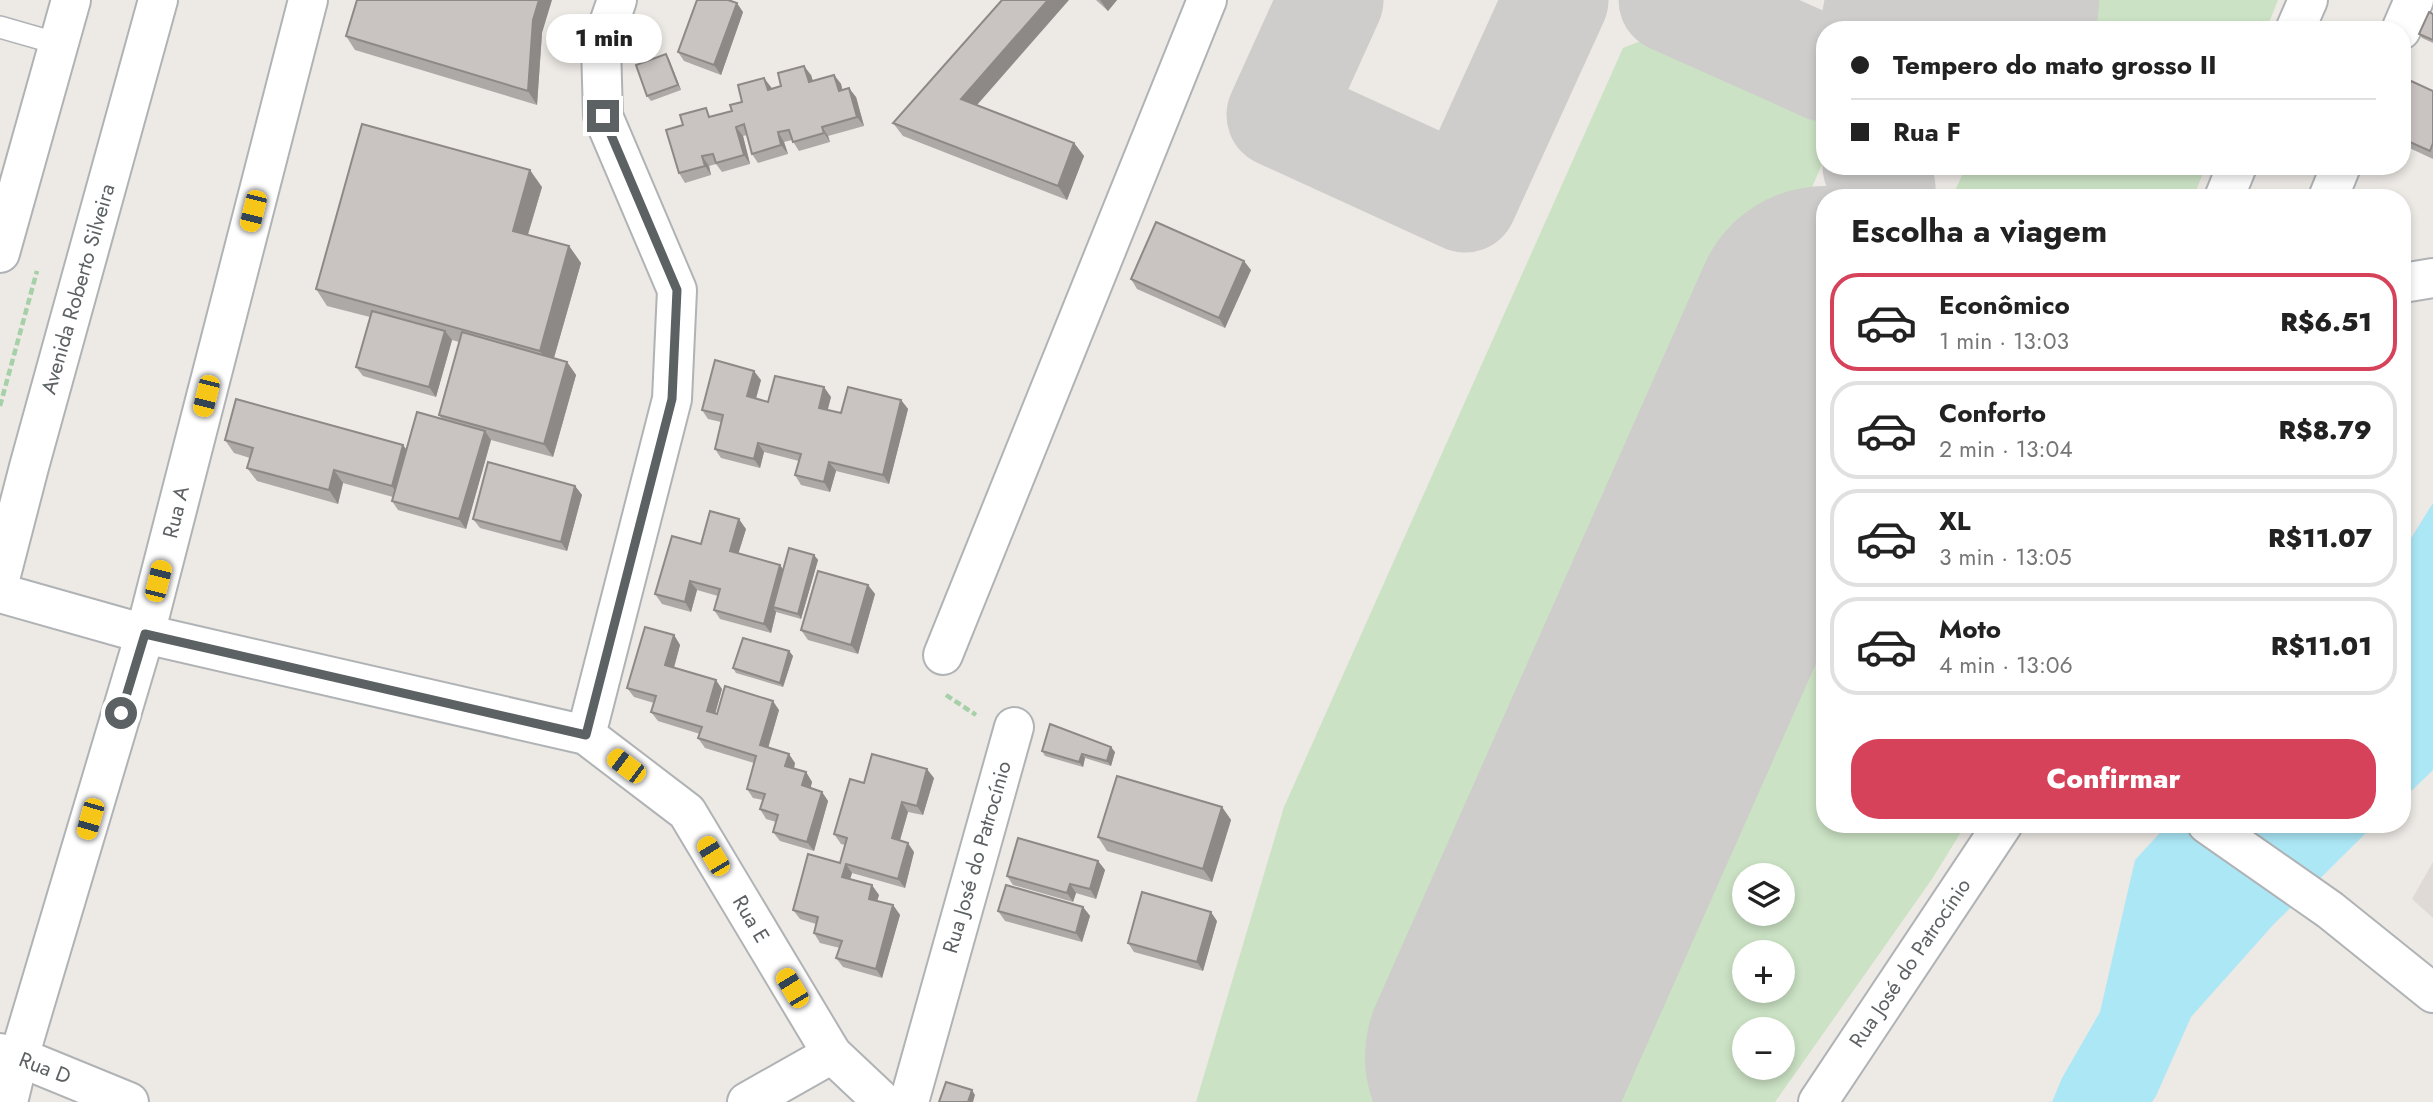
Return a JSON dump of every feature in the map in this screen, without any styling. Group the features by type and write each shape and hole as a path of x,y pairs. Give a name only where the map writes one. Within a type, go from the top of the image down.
{"street":[{"path":"0,253 71,0"},
{"name":"Avenida Roberto Silveira","path":"0,579 158,0"},
{"name":"Rua A","path":"8,1102 10,1055 145,634 308,0"},
{"path":"586,735 672,399 677,290 603,116 601,46 617,0"},
{"path":"943,655 1208,0"},
{"path":"2299,21 2308,0"},
{"path":"2405,21 2414,0"},
{"path":"2411,282 2433,278"},
{"path":"0,457 14,467 25,487"},
{"name":"Rua E","path":"0,593 145,634 586,735 687,812 832,1054 883,1102"},
{"name":"Rua José do Patrocínio","path":"909,1102 1014,727"},
{"name":"Rua José do Patrocínio","path":"1818,1102 1997,833"},
{"path":"2220,833 2330,910 2433,993"},
{"path":"747,1102 832,1054"},
{"name":"Rua D","path":"10,1055 129,1102"}],"lane":[{"path":"0,27 59,44"}],"path":[{"path":"943,655 940,691 984,720 1014,727"}],"shaded area":[{"path":"2433,862 2433,918 2412,899"}],"green space":[{"path":"2040,0 2278,0 2270,21 2031,21"},
{"path":"1676,27 1816,94 1817,175 1402,1102 1196,1102 1284,807 1623,48"},
{"path":"1962,175 2202,175 2197,189 1956,189"},
{"path":"1816,504 1816,833 1960,833 1932,879 1795,1074 1795,1017 1732,1017 1732,1080 1790,1080 1775,1102 1550,1102"}],"water":[{"path":"2433,503 2433,770 2411,791 2411,538"},
{"path":"2160,833 2366,833 2273,925 2191,1017 2152,1102 2052,1102 2062,1078 2100,1012 2135,860"}],"building":[{"path":"357,0 539,0 533,20 528,91 346,36"},
{"path":"697,0 728,0 737,3 714,65 678,52"},
{"path":"1002,0 1048,0 961,99 1074,143 1058,186 893,123"},
{"path":"2429,12 2433,14 2433,40 2419,34"},
{"path":"666,54 678,85 647,96 636,65"},
{"path":"804,66 809,82 834,75 839,91 849,88 857,117 822,127 824,133 793,142 789,130 778,132 781,145 752,154 744,124 736,127 744,155 716,163 713,154 702,156 705,166 679,173 666,130 683,125 680,115 706,108 709,117 732,111 730,105 742,102 738,85 764,78 768,90 781,86 778,73"},
{"path":"2411,81 2433,91 2433,143 2430,151 2411,143"},
{"path":"362,124 530,170 513,231 569,246 540,351 316,289"},
{"path":"1156,222 1244,261 1219,318 1131,279"},
{"path":"372,311 445,331 429,387 356,367"},
{"path":"462,332 567,362 544,444 439,415"},
{"path":"715,360 754,371 747,396 768,402 775,376 824,387 819,408 841,413 848,387 901,400 883,475 829,462 824,482 795,475 801,454 758,443 754,459 715,449 723,415 702,410"},
{"path":"236,399 403,445 392,486 334,470 329,490 247,468 253,448 225,440"},
{"path":"417,412 485,431 459,519 392,501"},
{"path":"488,462 575,486 561,542 473,519"},
{"path":"710,511 739,519 730,551 780,565 764,624 714,610 720,589 690,581 685,602 655,594 672,536 701,544"},
{"path":"789,548 814,555 798,614 773,607"},
{"path":"818,571 868,585 851,645 801,630"},
{"path":"645,627 674,635 665,665 716,680 707,711 717,714 725,686 773,701 760,745 789,754 785,766 806,772 802,785 822,792 807,842 773,832 778,815 760,809 765,794 747,789 756,756 698,738 702,727 651,712 656,696 627,688"},
{"path":"743,638 789,651 780,683 733,668"},
{"path":"1050,724 1111,747 1107,761 1082,754 1079,762 1042,751"},
{"path":"872,754 927,769 917,806 902,802 892,838 908,843 898,879 846,864 842,877 872,885 869,899 893,905 876,969 836,958 842,941 814,933 818,917 793,910 808,854 840,863 847,838 834,834 850,779 864,783"},
{"path":"1117,776 1222,807 1203,869 1098,837"},
{"path":"1018,838 1098,861 1090,889 1070,884 1067,893 1007,876"},
{"path":"1006,885 1083,907 1076,933 998,911"},
{"path":"1142,892 1211,912 1197,962 1128,943"},
{"path":"946,1082 972,1090 968,1102 939,1102"}],"taxiway":[{"path":"1331,0 1279,115 1465,200 1556,0"},
{"path":"1671,0 1816,65"},
{"path":"1878,175 1883,188"}],"runway":[{"path":"1957,21 1967,0"},
{"path":"1497,1057 1816,338"}],"route":[{"path":"121,713 145,634 586,735 672,399 677,290 603,116"}]}
